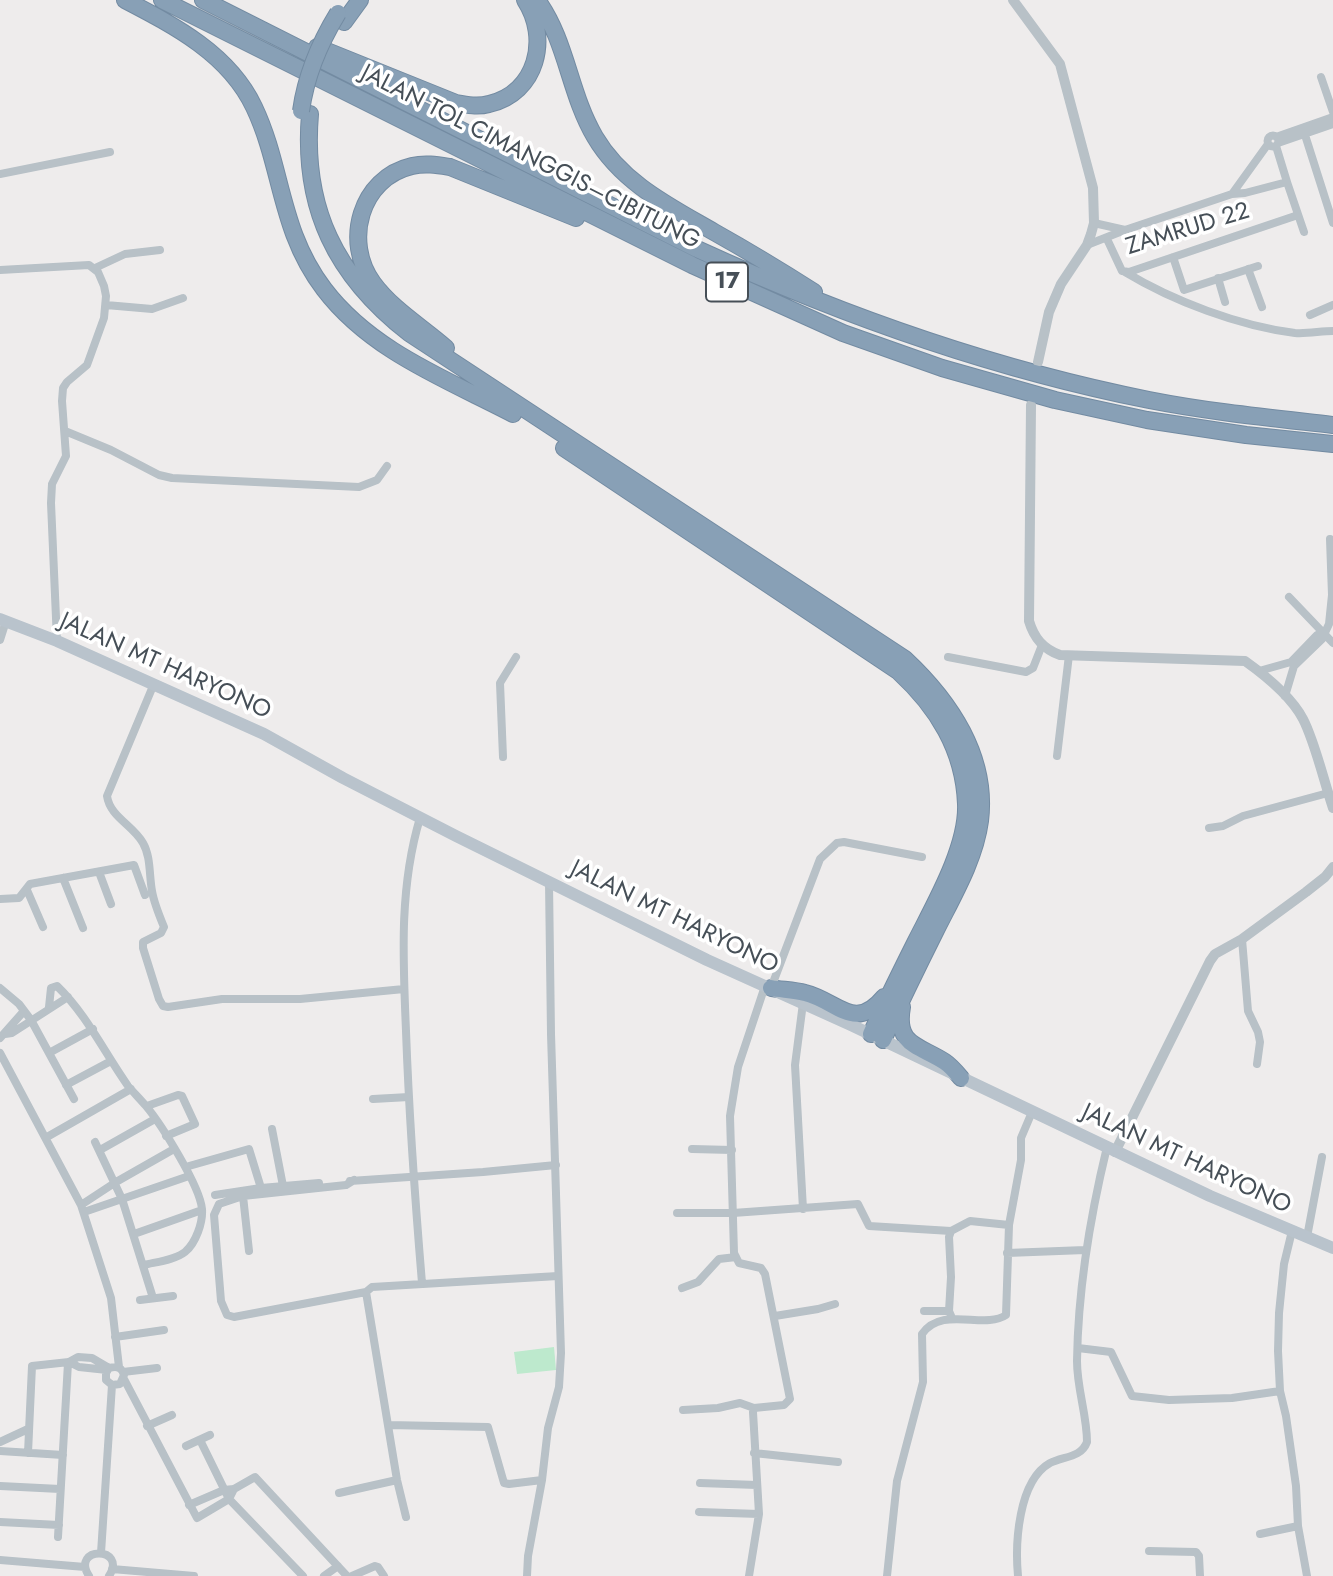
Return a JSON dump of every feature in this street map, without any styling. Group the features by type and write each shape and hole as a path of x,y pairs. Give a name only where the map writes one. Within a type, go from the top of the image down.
{"highway":[{"path":"125,0 168,22 200,43 239,83 253,104 263,129 285,212 296,242 308,266 340,309 383,345 513,414"},
{"name":"JALAN TOL CIMANGGIS–CIBITUNG","path":"162,0 692,265 843,333 942,368 1030,393 1147,420 1245,435 1333,444"},
{"name":"JALAN TOL CIMANGGIS–CIBITUNG","path":"204,0 697,249 766,281 850,314 1061,380 1150,400 1333,425"},
{"path":"348,0 305,113 299,139 300,169 306,201 319,240 336,272 355,298 403,341 898,671 919,691 941,719 956,752 972,823"},
{"path":"341,18 360,0"},
{"path":"236,16 456,103 473,106 490,104 504,98 528,77 539,46 539,31 525,0"},
{"path":"537,0 553,24 582,111 604,152 616,166 653,195 850,314"},
{"path":"305,113 309,169 328,237 344,267 381,312 905,659 929,681 952,712 968,743 979,775 981,802 964,852 946,882 877,1037"},
{"path":"483,382 421,325 391,302 373,284 363,267 358,247 362,209 371,194 395,172 431,164 450,167 692,265"},
{"path":"768,987 807,993 847,1012 859,1014 870,1011 899,989"},
{"path":"899,989 900,1021 907,1041 946,1062 961,1078"}],"main road":[{"name":"JALAN MT HARYONO","path":"3,620 57,641 264,734 419,818 657,936 1111,1149 1333,1248"}],"street":[{"path":"1013,0 1060,64 1093,188 1094,223 1087,245 1065,277 1049,312 1038,362"},
{"path":"1233,194 1275,143 1333,114 1321,76"},
{"path":"1275,143 1333,124"},
{"path":"1305,135 1333,223"},
{"path":"1275,143 1304,232"},
{"path":"0,174 110,152"},
{"path":"1087,245 1233,194 1287,182"},
{"name":"ZAMRUD 22","path":"1107,239 1122,271 1125,272 1138,270 1298,215"},
{"path":"1094,223 1125,230"},
{"path":"95,268 125,254 160,250"},
{"path":"1173,257 1184,290 1258,266"},
{"path":"0,270 85,264 95,268 104,286 104,318 87,365 67,382 62,401 66,456 52,484 51,503 57,641"},
{"path":"1248,269 1262,307"},
{"path":"1125,272 1147,286 1204,309 1261,326 1297,333 1333,331"},
{"path":"1217,278 1225,302"},
{"path":"106,305 152,309 183,298"},
{"path":"1310,315 1333,305"},
{"path":"1031,405 1029,621 1036,639 1051,652 1069,655 1240,660 1259,671 1303,720 1333,808"},
{"path":"65,431 111,450 151,472 172,478 359,487 377,480 387,466"},
{"path":"1284,696 1294,666 1322,639 1330,619 1333,595 1330,539"},
{"path":"1289,597 1326,632 1333,643"},
{"path":"0,640 3,620"},
{"path":"1259,671 1291,662 1317,635 1326,632"},
{"path":"948,657 1026,672 1032,668 1042,645"},
{"path":"1057,756 1069,655"},
{"path":"503,757 500,684 516,657"},
{"path":"153,686 107,796 113,811 136,833 146,849 153,898 164,927 161,933 143,942 143,948 163,1006 222,999 300,999 404,989"},
{"path":"1209,828 1223,827 1243,816 1328,793"},
{"path":"419,818 404,895 404,989 422,1283"},
{"path":"683,1410 719,1408 740,1403 754,1408 785,1405 790,1399 764,1270 742,1265 736,1257 730,1116 738,1067 820,859 830,848 844,842 922,857"},
{"path":"0,899 19,898 30,884 134,865 145,895"},
{"path":"1018,1576 1017,1530 1034,1480 1052,1462 1079,1454 1087,1442 1079,1386 1078,1348 1085,1250 1098,1184 1111,1149 1210,961 1223,948 1241,939 1325,877 1333,867"},
{"path":"99,872 111,904"},
{"path":"63,878 83,928"},
{"path":"527,1576 548,1427 559,1387 561,1321 551,1034 550,882"},
{"path":"27,890 43,927"},
{"path":"1241,939 1248,1011 1258,1032 1257,1063"},
{"path":"49,1007 52,987 57,986 93,1029 111,1061 155,1119 189,1176 202,1210 199,1230 187,1250 178,1256 144,1265"},
{"path":"0,988 32,1020 74,1098"},
{"path":"2,1036 12,1033 68,997"},
{"path":"803,1003 795,1065 803,1209"},
{"path":"2,1036 24,1011"},
{"path":"49,1053 93,1029"},
{"path":"0,1053 83,1209 107,1282 117,1371 120,1384 112,1385 106,1380 117,1371 157,1368"},
{"path":"66,1085 111,1061"},
{"path":"47,1137 131,1089"},
{"path":"146,1106 178,1095 183,1096 195,1124 166,1136"},
{"path":"373,1099 409,1097"},
{"path":"924,1311 999,1318 1006,1315 1009,1226 1021,1160 1021,1139 1032,1112"},
{"path":"153,1298 116,1182 97,1146 155,1119"},
{"path":"272,1129 283,1186"},
{"path":"83,1209 116,1182 174,1149"},
{"path":"189,1166 249,1149 261,1188"},
{"path":"692,1149 732,1150"},
{"path":"1307,1237 1322,1157"},
{"path":"215,1195 283,1186 556,1165"},
{"path":"83,1209 189,1176"},
{"path":"354,1180 346,1185 243,1196 219,1205 214,1215 221,1301 227,1315 234,1317 366,1292 372,1287 558,1276"},
{"path":"243,1196 249,1251"},
{"path":"677,1213 733,1213 858,1204 869,1226 951,1231 970,1221 1009,1226"},
{"path":"134,1234 202,1210"},
{"path":"951,1231 951,1315"},
{"path":"1292,1231 1284,1264 1279,1313 1280,1391 1296,1486 1298,1526 1307,1576"},
{"path":"1007,1253 1085,1250"},
{"path":"682,1288 698,1282 719,1259 736,1257"},
{"path":"366,1292 397,1480 406,1517"},
{"path":"140,1300 173,1296"},
{"path":"775,1316 835,1304"},
{"path":"887,1576 897,1481 923,1382 922,1334 926,1328 951,1315"},
{"path":"115,1337 164,1330"},
{"path":"1078,1348 1111,1352 1132,1396 1169,1400 1232,1398 1280,1391"},
{"path":"28,1453 31,1368 35,1364 69,1362 79,1357 92,1357 117,1371 199,1518 229,1499"},
{"path":"58,1537 69,1362"},
{"path":"101,1553 112,1385"},
{"path":"749,1576 759,1514 754,1453 754,1408"},
{"path":"147,1426 172,1415"},
{"path":"388,1425 488,1426 504,1483 509,1485 542,1480"},
{"path":"0,1441 28,1429"},
{"path":"186,1446 210,1435"},
{"path":"200,1440 229,1490 229,1499 303,1576"},
{"path":"0,1451 63,1455"},
{"path":"754,1453 838,1462"},
{"path":"190,1505 229,1490 255,1476 350,1576 375,1566 384,1576"},
{"path":"339,1493 397,1480"},
{"path":"700,1483 757,1485"},
{"path":"0,1486 60,1489"},
{"path":"699,1511 759,1514"},
{"path":"0,1522 59,1525"},
{"path":"1260,1534 1298,1526"},
{"path":"1149,1551 1196,1552 1199,1556 1200,1576"},
{"path":"89,1576 85,1567 90,1556 101,1553 110,1559 111,1573 194,1576"},
{"path":"0,1560 85,1567"},
{"path":"324,1576 338,1566"}],"green space":[{"path":"554,1347 556,1370 517,1374 514,1352"}]}
